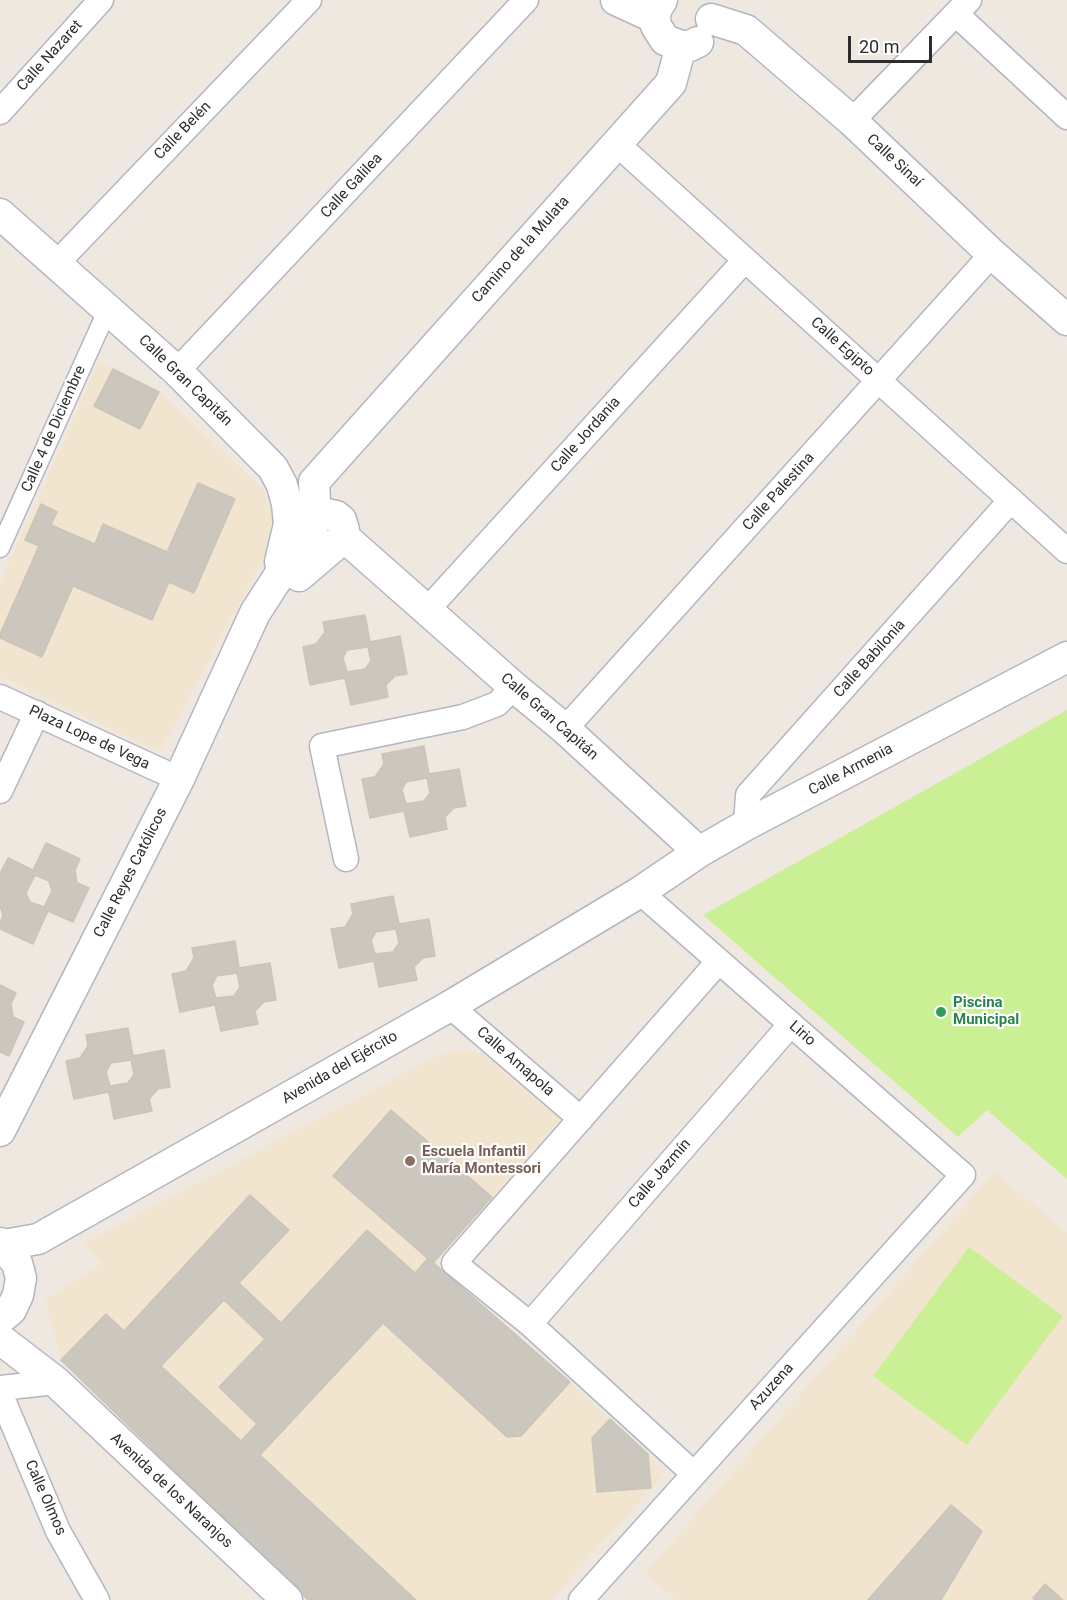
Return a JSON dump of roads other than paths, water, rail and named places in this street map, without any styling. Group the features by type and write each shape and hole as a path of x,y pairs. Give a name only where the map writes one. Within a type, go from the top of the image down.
{"street":[{"name":"Calle Nazaret","path":"0,112 101,0"},
{"name":"Calle Belén","path":"57,263 309,0"},
{"name":"Calle Galilea","path":"177,371 526,0"},
{"path":"616,0 658,9 656,26 665,40 681,46 698,42 710,28 708,10"},
{"path":"852,121 963,7 1067,117"},
{"name":"Calle Sinaí","path":"708,10 746,30 852,121 992,254 1067,320"},
{"name":"Camino de la Mulata","path":"324,531 314,482 670,83 681,46"},
{"name":"Calle Egipto","path":"616,143 1067,551"},
{"name":"Calle Gran Capitán","path":"0,214 177,371 273,468 282,485 289,524 286,543 263,600"},
{"name":"Calle Palestina","path":"565,729 992,254"},
{"name":"Calle Jordania","path":"428,609 745,260"},
{"name":"Calle 4 de Diciembre","path":"0,548 108,309"},
{"name":"Calle Babilonia","path":"746,825 748,795 1011,500"},
{"name":"Calle Gran Capitán","path":"287,504 379,566 514,687 565,729 699,852"},
{"name":"Calle Reyes Católicos","path":"299,576 324,531"},
{"name":"Calle Reyes Católicos","path":"0,1131 179,779 263,600 324,531"},
{"name":"Calle Reyes Católicos","path":"263,600 299,576 327,568 360,563 379,566"},
{"name":"Calle Armenia","path":"640,892 699,852 746,825 1067,657"},
{"path":"346,859 322,746 463,717 497,704 514,687"},
{"name":"Plaza Lope de Vega","path":"0,697 179,779"},
{"path":"0,791 37,713"},
{"name":"Lirio","path":"640,892 963,1175"},
{"name":"Avenida del Ejército","path":"2,1244 38,1239 450,1006 640,892"},
{"path":"694,1474 530,1324 454,1263 718,961"},
{"name":"Calle Amapola","path":"450,1006 581,1119"},
{"name":"Calle Jazmín","path":"530,1324 791,1024"},
{"name":"Azuzena","path":"580,1600 963,1175"},
{"path":"20,1275 38,1239"},
{"path":"2,1244 17,1263 20,1275 18,1296 5,1315"},
{"name":"Avenida de los Naranjos","path":"5,1315 56,1382"},
{"name":"Avenida de los Naranjos","path":"0,1338 56,1382 287,1600"},
{"path":"0,1388 56,1382"},
{"name":"Calle Olmos","path":"0,1393 58,1531 97,1600"}],"place":[{"name":"Piscina Municipal","path":"941,1012"},
{"name":"Escuela Infantil María Montessori","path":"410,1161"}]}
